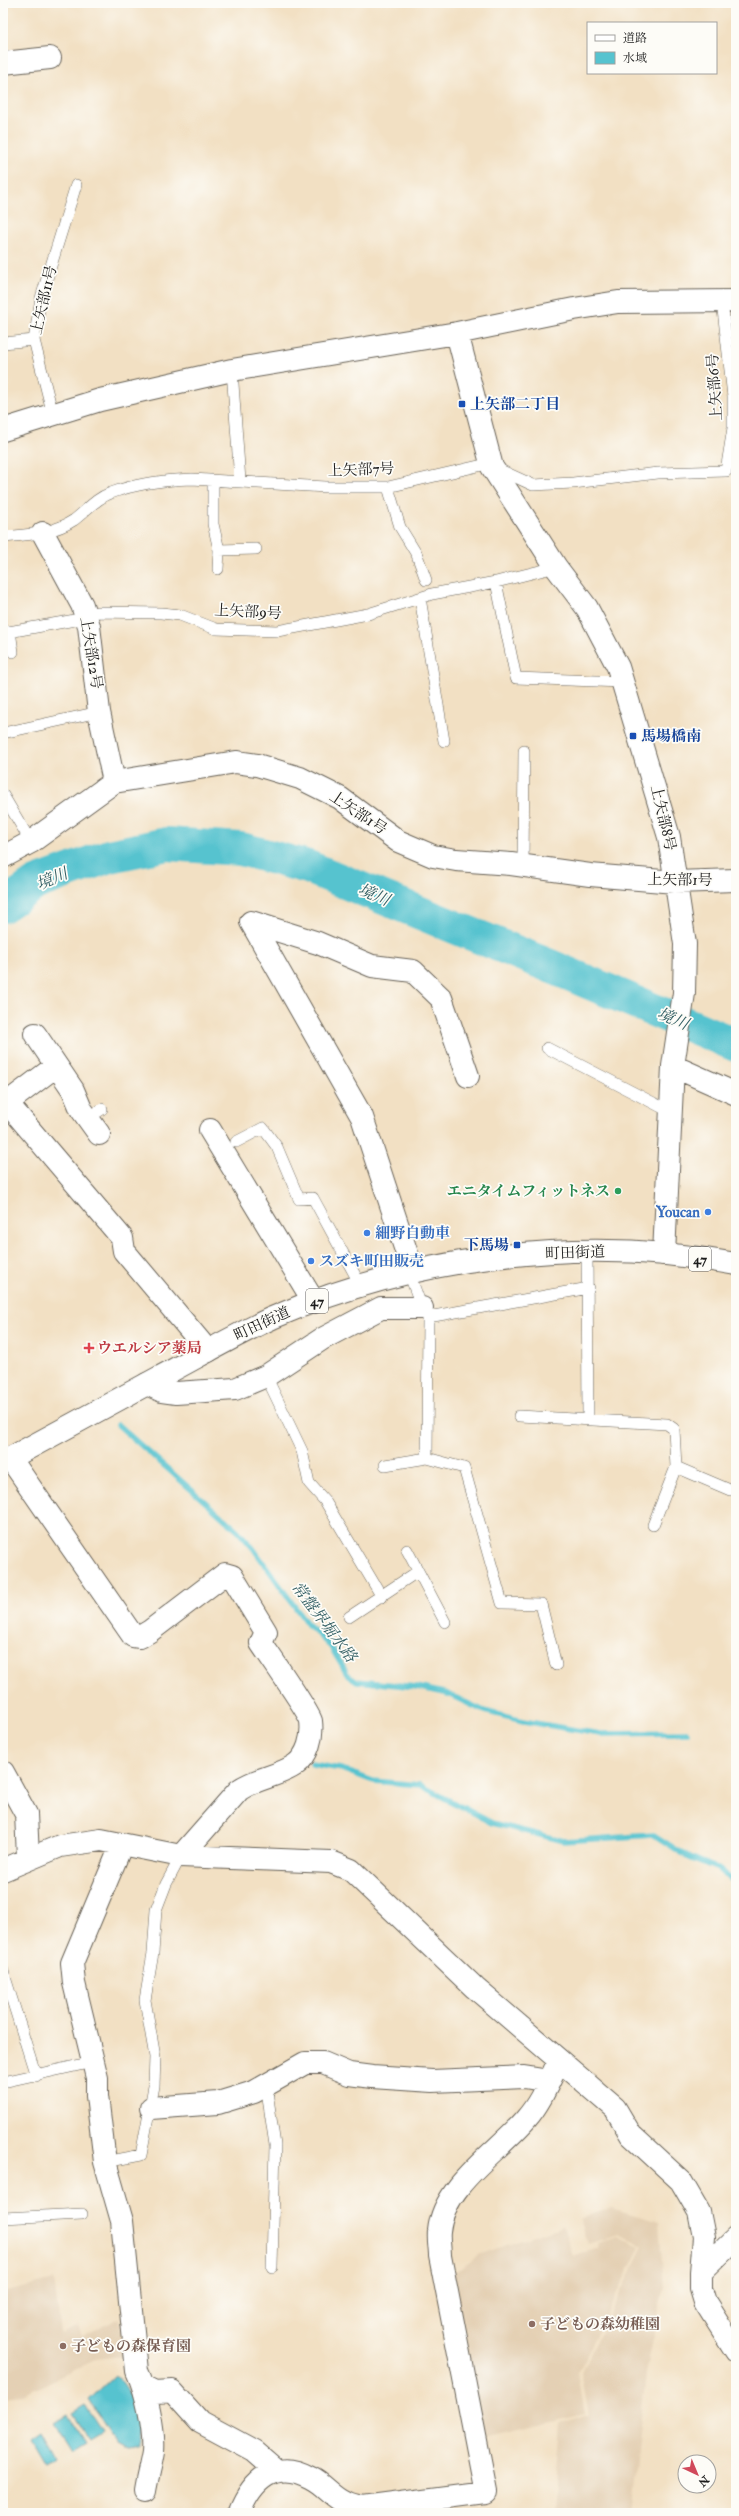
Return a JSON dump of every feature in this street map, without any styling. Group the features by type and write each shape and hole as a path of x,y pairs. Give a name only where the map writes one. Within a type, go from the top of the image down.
{"street":[{"path":"3,63 50,58"},
{"path":"3,430 100,400 232,370 457,333 574,308 618,302 729,301"},
{"name":"上矢部8号","path":"457,333 492,467 556,567 587,608 606,642 623,682 670,837 684,944 683,997 674,1061 670,1112 664,1254"},
{"name":"上矢部12号","path":"43,533 86,616 91,638 98,712 114,782"},
{"name":"上矢部1号","path":"3,857 31,842 114,782 236,762 258,765 300,778 340,798 398,841 417,851 456,860 523,865 590,875 675,882 736,880"},
{"path":"411,1272 362,1117 251,922 318,943 372,966 413,971 441,998 468,1076"},
{"path":"35,1034 73,1090 81,1109 96,1120"},
{"path":"674,1061 736,1094"},
{"path":"56,1066 5,1100 122,1238 124,1251 208,1351"},
{"path":"210,1130 314,1302"},
{"name":"町田街道","path":"6,1460 252,1328 314,1302 361,1286 411,1272 495,1258 587,1252 664,1254 736,1264"},
{"path":"147,1384 167,1392 196,1393 235,1388 266,1376 322,1339 381,1308 425,1312"},
{"path":"6,1460 133,1636 140,1637 150,1631 225,1574 232,1576 266,1632 262,1643 311,1720 309,1747 297,1764 286,1770 251,1782 239,1790 181,1856"},
{"path":"3,1772 26,1814 28,1857"},
{"path":"3,1870 28,1857 60,1846 102,1840 181,1856 331,1862 351,1870 476,1988 615,2108 631,2135 681,2181 699,2212 704,2237 701,2289 707,2307 736,2351"},
{"path":"122,1844 72,1963 74,1983 98,2078 97,2096 105,2162 122,2221 136,2371 143,2385 153,2450 145,2491"},
{"path":"239,2513 245,2498 257,2481 276,2470 294,2470 312,2478 345,2503 364,2508 486,2492 440,2256 439,2230 449,2203 473,2169 524,2121 538,2105 559,2061"},
{"path":"151,2108 218,2103 254,2092 304,2063 323,2063 349,2074 372,2077 432,2081 524,2077 549,2081"},
{"path":"701,2272 736,2238"},
{"path":"143,2385 155,2392 172,2391 200,2422 254,2451 276,2470"}],"lane":[{"name":"上矢部11号","path":"53,415 34,340 41,298 76,185"},
{"name":"上矢部6号","path":"726,472 733,428 735,396 729,301"},
{"path":"3,343 34,340"},
{"path":"232,370 240,481"},
{"name":"上矢部7号","path":"3,537 43,533 73,520 86,508 110,493 139,485 170,480 240,481 326,487 388,487 487,464 533,485 573,483 658,473 726,472"},
{"path":"213,481 213,524 219,550 218,569"},
{"path":"388,487 400,527 417,555 426,580"},
{"path":"219,550 256,549"},
{"name":"上矢部9号","path":"7,632 75,620 97,612 160,613 180,615 216,629 277,631 368,614 420,598 496,582 556,567"},
{"path":"496,582 516,678 623,682"},
{"path":"420,598 444,741"},
{"path":"7,632 13,652"},
{"path":"3,733 98,712"},
{"path":"523,865 524,751"},
{"path":"3,795 31,842"},
{"path":"548,1048 670,1112"},
{"path":"236,1142 263,1128 277,1147 299,1199 313,1198 361,1286"},
{"path":"587,1252 589,1288 588,1418"},
{"path":"411,1272 425,1312 427,1458"},
{"path":"425,1312 589,1288"},
{"path":"266,1376 302,1450 308,1483 325,1501 382,1597"},
{"path":"519,1416 588,1418 667,1424 674,1429 676,1467 653,1525"},
{"path":"385,1464 427,1458 464,1468 502,1603 541,1604 556,1665"},
{"path":"676,1467 730,1490 736,1489"},
{"path":"407,1550 444,1622"},
{"path":"349,1617 382,1597 417,1572"},
{"path":"105,2162 141,2154 151,2108 155,2057 145,2000 153,1953 156,1910 166,1884 181,1856"},
{"path":"3,1971 36,2076"},
{"path":"3,2082 36,2076 93,2062"},
{"path":"266,2085 276,2145 272,2267"},
{"path":"3,2218 82,2214"}],"shaded area":[{"path":"611,2208 659,2222 664,2287 646,2374 630,2513 553,2513 560,2423 589,2415 581,2373 643,2246 618,2235 587,2244 579,2219"},
{"name":"子どもの森幼稚園","path":"563,2226 573,2256 598,2248 597,2243 617,2237 640,2247 578,2373 585,2414 484,2438 453,2274 481,2254"},
{"name":"子どもの森保育園","path":"54,2280 61,2334 78,2326 82,2336 120,2318 123,2356 96,2359 23,2395 3,2397 3,2293"}],"water":[{"path":"115,2375 128,2392 135,2408 139,2448 127,2449 116,2443 89,2400"},
{"path":"85,2405 102,2431 89,2439 72,2413"},
{"path":"68,2415 85,2442 72,2450 55,2423"},
{"path":"41,2433 55,2458 45,2464 31,2440"}],"waterway":[{"name":"境川","path":"3,906 36,883 109,856 167,844 241,849 308,867 550,966 736,1045"},
{"name":"常盤界堀水路","path":"118,1425 238,1531 253,1548 308,1625 331,1647 347,1674 357,1681 417,1687 448,1694 484,1711 523,1721 600,1734 687,1733"},
{"path":"312,1764 341,1769 373,1781 420,1785 492,1823 564,1841 654,1835 685,1855 718,1869 736,1883"}],"place":[{"name":"上矢部二丁目","path":"462,404"},
{"name":"馬場橋南","path":"633,736"},
{"name":"エニタイムフィットネス","path":"618,1191"},
{"name":"Youcan","path":"708,1212"},
{"name":"細野自動車","path":"367,1233"},
{"name":"下馬場","path":"517,1245"},
{"name":"スズキ町田販売","path":"311,1261"},
{"name":"ウエルシア薬局","path":"89,1348"},
{"name":"子どもの森幼稚園","path":"532,2324"},
{"name":"子どもの森保育園","path":"63,2346"}]}
